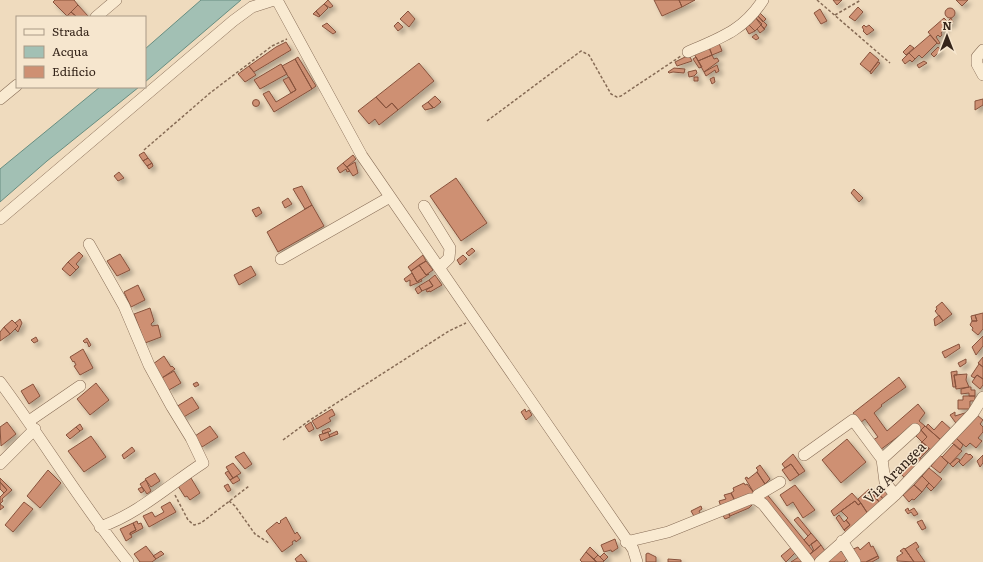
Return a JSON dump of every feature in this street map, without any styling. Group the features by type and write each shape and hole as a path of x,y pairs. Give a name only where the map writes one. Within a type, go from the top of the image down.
{"street":[{"path":"97,16 116,0"},
{"path":"0,219 233,21 252,7 274,0"},
{"path":"278,0 362,156 440,267 474,320 626,542 633,549 637,562"},
{"path":"688,52 726,36 739,28 763,0"},
{"path":"983,50 977,57 977,64 983,75"},
{"path":"0,99 16,86"},
{"path":"281,259 390,197"},
{"path":"424,206 450,248 449,258 440,267"},
{"path":"89,244 124,306 149,365 191,438 203,463 136,510 117,521 100,527"},
{"path":"0,382 32,425 100,527 128,562"},
{"path":"0,464 32,425 80,386"},
{"name":"Via Arangea","path":"820,562 895,495 973,413 983,397"},
{"path":"804,455 853,420 882,460 885,482 895,495"},
{"path":"882,460 915,429"},
{"path":"756,499 758,495 780,482"},
{"path":"626,542 668,532 750,499 756,499 762,504 809,562"},
{"path":"842,541 855,562"}],"path":[{"path":"817,0 890,63"},
{"path":"835,16 861,0"},
{"path":"144,150 210,92 272,46 296,35"},
{"path":"487,121 582,51 589,55 611,94 617,97 621,96 688,52"},
{"path":"283,440 310,420 449,331 474,320"},
{"path":"170,485 188,520 194,525 201,523 249,486"},
{"path":"229,501 235,506 254,534 269,544"}],"water":[{"path":"201,0 241,0 146,81 146,48"},
{"path":"99,88 138,88 47,161 0,202 0,169"}],"building":[{"path":"55,0 74,0 78,5 67,16 53,2"},
{"path":"328,0 333,6 330,8 324,4"},
{"path":"654,0 679,0 682,7 662,16"},
{"path":"679,0 695,0 682,7"},
{"path":"833,0 842,0 837,5"},
{"path":"956,0 968,0 962,6"},
{"path":"324,4 328,8 320,16 316,11"},
{"path":"78,5 88,16 76,16 71,12"},
{"path":"858,7 863,12 855,21 849,17"},
{"path":"950,8 955,13 950,18 945,13"},
{"path":"820,9 827,21 821,24 814,13"},
{"path":"316,11 320,16 319,17 313,14"},
{"path":"408,11 415,19 409,27 400,19"},
{"path":"71,12 76,16 67,16"},
{"path":"759,12 766,19 763,22 757,15"},
{"path":"757,15 767,25 764,29 755,17"},
{"path":"755,17 762,24 755,31 748,24"},
{"path":"944,18 947,21 944,24 946,27 941,33 942,35 940,37 938,35 936,37 940,43 938,44 928,32"},
{"path":"951,18 953,22 949,25 947,22"},
{"path":"398,22 403,27 398,31 394,26"},
{"path":"327,23 336,32 333,34 322,26"},
{"path":"748,24 755,31 749,34 745,27"},
{"path":"761,25 765,29 760,33 757,29"},
{"path":"864,25 866,27 869,25 874,30 867,35 863,31 864,30 862,27"},
{"path":"756,34 759,38 756,40 752,37"},
{"path":"930,35 937,43 922,58 919,55 915,59 909,53"},
{"path":"286,42 291,50 254,72 249,66 276,47"},
{"path":"719,43 722,51 712,55 709,47"},
{"path":"910,45 914,48 906,55 903,52"},
{"path":"709,47 712,55 698,61 693,52"},
{"path":"938,47 941,50 934,57 931,54"},
{"path":"870,52 879,60 870,72 860,64"},
{"path":"909,53 915,59 912,62 910,60 905,64 902,60"},
{"path":"689,55 692,61 677,66 675,62"},
{"path":"712,55 714,59 717,58 719,61 704,72 698,61"},
{"path":"298,57 316,86 312,89 295,59"},
{"path":"696,57 702,67 699,68 693,59"},
{"path":"295,59 312,89 274,112 263,94 269,91 276,102 296,90 282,66"},
{"path":"924,61 927,63 919,68 917,65"},
{"path":"878,62 880,63 871,74 870,72"},
{"path":"419,63 434,81 398,110 392,103 386,108 376,97"},
{"path":"281,64 287,74 260,89 254,80"},
{"path":"717,65 719,71 716,73 715,70 706,76 704,72"},
{"path":"249,66 256,75 245,82 238,74"},
{"path":"674,68 685,69 684,73 668,72"},
{"path":"696,70 697,73 694,76 689,77 688,72"},
{"path":"289,77 296,90 291,93 283,80"},
{"path":"694,77 698,77 698,81 694,81"},
{"path":"714,77 715,82 712,84 710,79"},
{"path":"435,96 441,102 434,108 428,102"},
{"path":"376,97 386,108 392,103 398,110 379,125 375,119 369,124 358,111"},
{"path":"256,99 259,100 259,106 256,107 253,106 252,103 253,100"},
{"path":"983,99 983,105 975,110 975,101"},
{"path":"428,102 433,108 425,110 422,106"},
{"path":"144,152 148,158 143,161 139,155"},
{"path":"353,155 356,159 347,167 343,163"},
{"path":"148,158 152,163 147,166 143,161"},
{"path":"355,162 358,173 353,176 347,167"},
{"path":"152,163 153,166 149,169 147,166"},
{"path":"343,163 350,171 347,172 346,169 340,173 337,168"},
{"path":"119,172 124,178 118,181 114,176"},
{"path":"456,178 487,223 461,241 430,196"},
{"path":"302,186 312,205 305,209 293,189"},
{"path":"854,189 863,198 859,202 851,193"},
{"path":"288,198 292,204 285,208 282,202"},
{"path":"312,205 324,226 278,252 267,232"},
{"path":"259,207 262,213 256,217 252,210"},
{"path":"472,248 475,251 469,256 466,253"},
{"path":"79,252 83,256 76,264 79,267 76,270 68,262"},
{"path":"120,254 130,270 117,276 107,261"},
{"path":"423,255 426,261 411,271 408,267"},
{"path":"463,255 467,259 460,265 457,260"},
{"path":"426,261 433,270 426,275 419,265"},
{"path":"68,262 76,270 70,276 62,269"},
{"path":"419,265 426,275 429,274 417,282 411,271"},
{"path":"251,266 256,275 239,285 234,275"},
{"path":"412,273 417,282 421,279 422,281 410,286 410,280 406,282 404,279"},
{"path":"435,275 442,285 430,292 427,292 426,290 433,286 429,280"},
{"path":"429,280 433,286 422,291 419,286"},
{"path":"138,285 145,300 131,307 124,292"},
{"path":"419,286 422,291 418,294 415,289"},
{"path":"942,302 952,314 943,321 935,311 937,309 936,307"},
{"path":"150,308 154,321 151,324 152,326 158,325 161,337 145,343 134,314"},
{"path":"983,313 983,329 978,335 972,330 973,328 970,325 972,321 977,321 975,315"},
{"path":"939,315 943,321 935,326 934,319"},
{"path":"975,315 977,321 972,321 971,316"},
{"path":"20,319 22,323 18,332 15,329 18,326 15,323"},
{"path":"12,320 18,326 10,334 4,327"},
{"path":"4,327 10,334 0,341 0,332"},
{"path":"983,336 983,346 976,355 972,347"},
{"path":"36,337 38,341 34,343 31,340"},
{"path":"87,338 91,345 89,347 87,342 85,343 83,341"},
{"path":"959,344 960,348 945,358 942,352"},
{"path":"83,349 93,368 80,375 74,366 76,365 74,361 73,362 70,357"},
{"path":"164,356 171,367 172,366 175,369 162,378 153,364"},
{"path":"983,357 983,367 978,363"},
{"path":"966,359 966,363 960,367 958,363"},
{"path":"979,364 983,367 983,379 977,375 974,378 971,376"},
{"path":"174,371 181,383 169,390 160,379"},
{"path":"957,371 957,375 954,375 956,387 953,387 951,372"},
{"path":"967,374 966,380 969,387 956,389 954,375"},
{"path":"977,375 983,379 983,385 980,389 972,382"},
{"path":"899,377 906,387 881,405 882,406 874,413 887,431 918,404 925,413 919,421 925,426 921,430 915,424 880,450 873,440 878,437 865,419 860,423 853,413"},
{"path":"197,382 199,385 195,387 193,384"},
{"path":"96,383 109,400 90,415 77,399"},
{"path":"33,384 40,396 29,404 21,391"},
{"path":"971,387 971,390 975,390 975,396 969,396 969,393 961,394 961,389"},
{"path":"963,396 975,396 975,401 970,401 970,409 958,409 958,400 963,400"},
{"path":"192,397 199,408 182,418 176,407"},
{"path":"332,409 335,415 329,418 331,421 317,429 312,421"},
{"path":"525,409 526,412 529,410 532,415 526,420 521,412"},
{"path":"955,412 955,416 968,412 958,426 950,415"},
{"path":"977,415 983,420 980,424 983,427 983,432 978,438 982,441 976,448 970,443 966,447 956,438"},
{"path":"942,421 953,431 942,441 926,427 928,424 934,430"},
{"path":"7,422 16,434 1,446 0,427"},
{"path":"311,422 314,429 309,432 305,426"},
{"path":"80,424 83,429 80,431 76,427"},
{"path":"210,426 218,437 202,447 195,436"},
{"path":"925,426 942,441 932,451 922,442 927,437 921,430"},
{"path":"76,427 80,431 70,439 66,435"},
{"path":"329,428 331,431 323,434 322,431"},
{"path":"921,430 927,437 922,442 916,436"},
{"path":"337,431 338,434 330,437 329,435"},
{"path":"328,432 330,437 321,441 319,435"},
{"path":"91,436 106,457 84,472 68,451"},
{"path":"956,438 963,445 960,450 952,443"},
{"path":"847,439 866,462 841,483 822,460"},
{"path":"922,442 927,446 918,456 914,451"},
{"path":"954,444 962,451 950,464 942,457"},
{"path":"927,446 929,449 920,458 918,456"},
{"path":"132,447 135,451 124,459 122,455"},
{"path":"914,451 924,462 907,480 897,470"},
{"path":"244,452 252,464 245,469 235,457"},
{"path":"966,453 973,457 963,466 959,462"},
{"path":"793,454 805,471 799,475 791,464 785,468 782,464"},
{"path":"940,455 948,463 940,473 931,466"},
{"path":"983,455 983,463 980,467 977,461"},
{"path":"957,458 960,460 953,467 950,464"},
{"path":"233,463 241,473 233,478 226,467"},
{"path":"791,464 799,475 790,481 782,470"},
{"path":"760,465 770,479 765,484 757,472 758,470 756,468"},
{"path":"929,468 942,479 934,488 922,476"},
{"path":"48,470 61,483 40,508 27,496"},
{"path":"228,471 233,478 230,480 225,473"},
{"path":"757,472 765,484 754,493 745,478 747,477 748,479"},
{"path":"155,473 160,481 151,487 145,479"},
{"path":"237,476 240,480 233,484 230,480"},
{"path":"922,476 929,483 922,492 914,485"},
{"path":"0,478 12,490 2,499 3,501 0,504 0,497 7,490 0,482"},
{"path":"191,478 200,493 190,500 187,496 185,497 178,486"},
{"path":"146,480 151,491 147,494 140,484"},
{"path":"0,482 7,490 4,493 0,489"},
{"path":"744,483 745,485 747,484 754,493 735,501 731,493 734,491 733,488"},
{"path":"929,483 934,488 931,491 926,486"},
{"path":"228,484 231,490 228,492 224,486"},
{"path":"795,485 815,510 803,518 793,502 787,506 780,495"},
{"path":"914,485 922,492 914,500 912,499 909,502 903,495"},
{"path":"142,487 144,491 141,493 138,489"},
{"path":"884,488 889,495 884,500 878,493"},
{"path":"869,489 880,503 868,514 858,499"},
{"path":"876,491 884,500 880,503 873,495"},
{"path":"765,492 813,551 807,557 758,497"},
{"path":"731,493 735,501 721,507 719,501 726,499 724,495"},
{"path":"852,493 861,503 858,505 855,501 834,516 831,511"},
{"path":"749,500 752,505 749,508 730,516 727,509"},
{"path":"855,501 858,505 861,503 868,514 846,532 844,530 850,525 846,520 848,518 841,511"},
{"path":"24,502 33,509 13,532 5,525"},
{"path":"170,502 176,512 149,527 143,516 152,512 155,517 164,512 161,507"},
{"path":"0,504 4,507 0,510"},
{"path":"701,506 702,509 699,511 701,515 695,518 691,511"},
{"path":"908,508 909,511 914,508 918,514 914,516 911,512 908,514 905,510"},
{"path":"727,509 730,517 725,519 721,512"},
{"path":"839,515 844,522 846,520 850,525 844,530 836,518"},
{"path":"286,517 295,534 297,532 301,538 296,542 295,540 292,542 293,544 282,552 266,531 277,522 279,524 281,522 280,521"},
{"path":"798,517 811,533 808,536 794,520"},
{"path":"922,520 926,528 922,530 917,522"},
{"path":"137,521 138,524 141,523 143,528 130,535 130,533 136,530 133,523"},
{"path":"133,523 136,530 130,533 132,537 126,541 120,529"},
{"path":"811,533 817,540 809,546 804,540"},
{"path":"615,539 618,548 612,552 611,550 604,552 601,545"},
{"path":"817,540 821,545 814,551 811,544"},
{"path":"869,542 871,547 873,546 878,556 866,562 858,562 851,550 858,547 860,550"},
{"path":"916,542 919,547 916,549 925,562 914,562 905,549"},
{"path":"821,545 825,551 812,562 807,557"},
{"path":"146,546 156,559 152,562 140,562 134,554"},
{"path":"793,546 799,553 796,555 795,553 786,562 781,556"},
{"path":"590,547 598,555 594,559 586,552"},
{"path":"904,548 914,562 897,561 897,557 903,553 900,551"},
{"path":"840,549 847,559 844,562 823,562"},
{"path":"161,551 164,554 156,559 153,556"},
{"path":"586,552 596,562 582,562 580,560"},
{"path":"604,553 608,557 604,561 600,557"},
{"path":"648,553 656,557 656,562 646,562 646,554"},
{"path":"301,554 307,562 297,562 295,559"},
{"path":"598,555 604,561 603,562 597,562 594,559"},
{"path":"878,556 879,558 872,562 866,562"},
{"path":"799,557 803,562 791,562 797,558"},
{"path":"668,559 681,560 681,562 668,562"}]}
